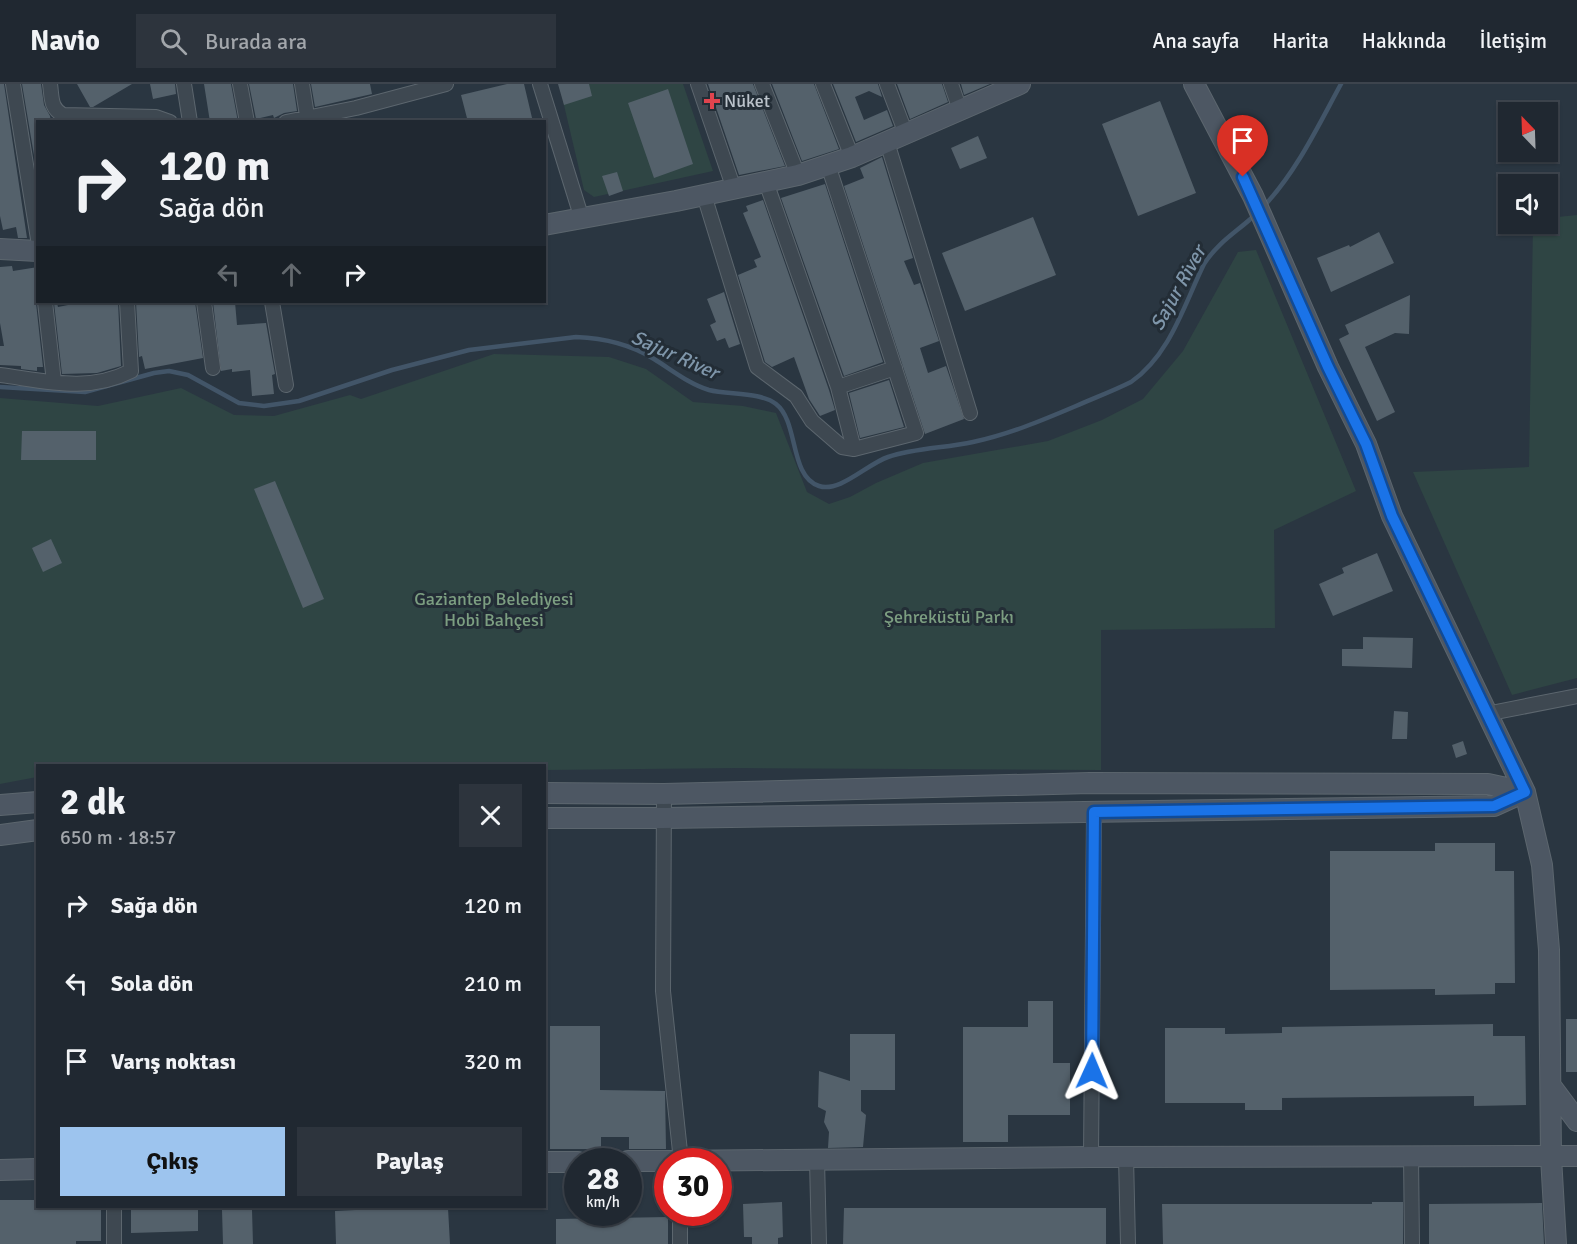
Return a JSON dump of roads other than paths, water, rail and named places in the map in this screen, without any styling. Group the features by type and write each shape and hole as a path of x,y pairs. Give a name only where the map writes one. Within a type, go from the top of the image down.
{"street":[{"path":"13,84 36,227"},
{"path":"50,84 52,104 56,111 63,115 105,118 156,117 164,120"},
{"path":"184,84 190,120"},
{"path":"240,84 247,120"},
{"path":"302,84 308,120 446,84"},
{"path":"540,84 582,219"},
{"path":"698,84 734,189"},
{"path":"762,84 798,175"},
{"path":"823,84 852,157"},
{"path":"887,84 906,134"},
{"path":"951,84 960,110"},
{"path":"546,225 798,175 852,157 960,110 998,89 1020,84"},
{"path":"1194,84 1253,196 1328,367 1366,444 1392,516 1525,792 1542,865 1549,950 1551,1157 1556,1244"},
{"path":"887,142 970,413"},
{"path":"704,195 758,367 796,396 812,421 824,433 842,447 854,449 916,433 828,165"},
{"path":"766,182 838,387 854,449"},
{"path":"0,249 36,251"},
{"path":"45,303 54,382"},
{"path":"0,375 65,384 97,384 131,371 127,303"},
{"path":"204,303 213,368"},
{"path":"272,303 286,385"},
{"path":"838,387 895,368"},
{"path":"1486,714 1577,696"},
{"path":"546,793 664,794 1090,783 1488,784 1525,792"},
{"path":"546,818 1494,806 1525,792"},
{"path":"664,794 663,991 680,1148"},
{"path":"0,806 36,802"},
{"path":"1091,1157 1094,812"},
{"path":"0,835 36,830"},
{"path":"1551,1086 1577,1121"},
{"path":"1411,1156 1412,1244"},
{"path":"732,1161 1577,1156"},
{"path":"1126,1157 1128,1244"},
{"path":"817,1160 819,1244"},
{"path":"546,1162 564,1162"},
{"path":"0,1170 36,1169"},
{"path":"114,1208 114,1244"},
{"path":"680,1226 680,1244"}],"waterway":[{"name":"Sajur River","path":"1264,206 1297,163 1341,84"},
{"name":"Sajur River","path":"0,387 85,392 169,371 188,375 239,403 264,406 299,401 392,370 469,350 576,337 596,339 635,349 709,390 770,400 783,412 803,472 809,480 819,486 827,487 845,482 888,457 1000,435 1131,382 1145,371 1166,344 1204,264 1222,243 1256,214"}],"place":[{"name":"Nüket","path":"712,101"}],"park label":[{"name":"Gaziantep Belediyesi Hobi Bahçesi","path":"494,609"},
{"name":"Şehreküstü Parkı","path":"949,617"}]}
